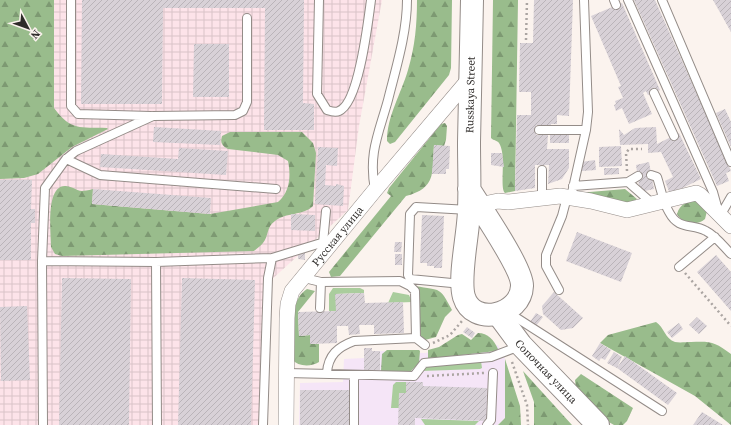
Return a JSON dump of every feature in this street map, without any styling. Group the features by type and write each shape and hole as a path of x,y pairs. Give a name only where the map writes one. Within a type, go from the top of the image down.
{"main road":[{"name":"Russkaya Street","path":"472,0 470,78 472,201"},
{"path":"472,201 513,261 521,278 521,294 512,306 502,313 480,314 471,309 465,301 462,284 472,201"},
{"name":"Сопочная улица","path":"502,313 521,345 598,425"}],"street":[{"name":"Русская улица","path":"286,425 288,304 292,291 304,278 329,241 375,190 470,78"},
{"path":"472,201 508,202 570,193 627,210 659,203 692,188 726,221"}],"lane":[{"path":"71,0 72,106 78,114 153,116 235,115 243,111 247,102 248,18"},
{"path":"319,0 317,94 326,110 331,112 338,112 344,107 353,93 361,64 371,0"},
{"path":"375,190 372,177 373,152 399,53 407,0"},
{"path":"559,290 546,266 546,255 570,193 586,130 588,112 584,0"},
{"path":"628,0 726,221"},
{"path":"662,0 731,162"},
{"path":"654,93 674,136"},
{"path":"42,425 42,261 45,188 66,159 76,151 153,116"},
{"path":"539,130 586,130"},
{"path":"66,159 100,175 276,189"},
{"path":"542,170 542,198"},
{"path":"652,175 657,177 659,203"},
{"path":"570,193 628,182 638,176"},
{"path":"628,182 659,203 682,226 705,230 715,237 731,254"},
{"path":"726,221 731,197"},
{"path":"462,284 410,279 408,276 410,214 416,207 472,201"},
{"path":"42,261 156,262 272,258 329,241 326,212"},
{"path":"679,267 715,237"},
{"path":"263,425 268,278 272,258"},
{"path":"156,262 157,425"},
{"path":"304,278 321,282 400,281 410,286 414,291 416,338"},
{"path":"320,308 321,282"},
{"path":"502,313 662,411"},
{"path":"327,373 327,364 333,353 345,344 354,341 416,338 425,345"},
{"path":"287,373 327,373 354,376 414,376 424,363 491,357 521,345"},
{"path":"487,425 492,420 493,373"},
{"path":"354,376 354,425"}],"path":[{"path":"526,40 527,0"},
{"path":"628,182 626,152 629,150 642,149"},
{"path":"679,267 731,326"},
{"path":"455,331 462,322"},
{"path":"414,376 493,373"}],"shaded area":[{"path":"0,0 382,0 359,126 348,210 269,282 267,425 0,425"},
{"path":"498,345 505,359 505,418 498,425 299,425 300,383 343,382 344,359 364,358 380,351 424,353"}],"green space":[{"path":"0,0 54,0 54,108 66,121 71,124 83,127 108,129 72,147 38,174 24,178 0,179"},
{"path":"417,0 452,0 451,68 449,75 395,142 390,144 387,141 389,123 405,79 414,44"},
{"path":"493,0 518,0 515,191 505,193 503,190 503,163 501,148 498,142 491,138"},
{"path":"445,123 447,126 446,140 444,146 434,145 431,178 428,183 416,193 406,196 340,276 331,277 329,272 391,196 387,193 389,188 441,124"},
{"path":"230,132 302,132 313,143 316,153 313,206 304,211 279,218 272,223 263,243 254,251 62,256 55,254 51,247 50,221 52,201 59,188 66,186 80,191 93,189 92,204 210,214 278,202 285,193 289,183 288,161 278,155 228,149 224,147 221,138"},
{"path":"625,189 637,199 630,204 578,193"},
{"path":"696,200 707,211 705,219 698,223 690,223 682,220 677,214 682,205"},
{"path":"415,286 439,291 445,297 452,310 445,317 436,337 425,340 421,338"},
{"path":"333,288 360,288 364,290 364,293 336,294 336,311 329,311 329,294"},
{"path":"307,289 315,291 298,312 299,336 310,335 310,344 319,344 319,362 312,365 301,365 292,359 292,321 296,302"},
{"path":"393,292 409,295 412,302 388,303"},
{"path":"656,322 667,336 675,342 708,342 721,347 731,354 731,425 695,396 600,343 608,335"},
{"path":"478,333 485,334 490,338 498,349 496,351 428,359 428,350 439,347 458,335 462,334 471,340"},
{"path":"387,350 419,350 419,363 410,372 383,373 381,371 382,354"},
{"path":"505,359 520,406 521,425 498,425 505,418"},
{"path":"481,361 482,368 480,369 421,371 426,366"},
{"path":"523,371 572,425 534,425 534,402"},
{"path":"581,374 633,408 627,421 623,425 614,425 607,421 576,389 575,380"},
{"path":"396,382 406,382 406,393 399,393 399,408 391,408 393,385"},
{"path":"421,419 479,421 475,425 425,425"}],"building":[{"path":"82,0 304,0 303,103 314,104 314,130 264,130 265,8 163,8 162,104 81,104"},
{"path":"534,0 573,0 569,116 557,115 557,124 551,124 551,126 536,125 536,135 548,135 547,149 569,149 569,168 562,179 548,184 549,165 535,165 535,188 515,191 517,115 531,115 531,92 519,92 520,43 533,43"},
{"path":"634,0 655,0 731,171 726,173 729,181 717,186"},
{"path":"713,0 731,0 731,32"},
{"path":"622,3 660,90 648,95 646,91 643,93 652,114 629,124 622,108 616,111 614,105 616,104 615,101 623,98 618,87 621,86 591,16"},
{"path":"194,44 229,44 229,97 193,97"},
{"path":"725,109 731,122 731,147 716,113"},
{"path":"154,127 221,131 220,145 153,142"},
{"path":"656,127 657,144 679,133 701,179 670,194 665,181 673,177 661,152 648,153 648,144 620,145 619,129 624,135 635,128"},
{"path":"550,135 569,135 569,143 550,143"},
{"path":"434,145 450,146 449,169 446,169 446,174 432,174"},
{"path":"621,146 622,166 599,167 599,147"},
{"path":"318,147 338,148 337,166 326,165 325,185 336,186 336,184 344,186 343,206 315,204"},
{"path":"179,148 228,151 226,175 100,167 101,154 178,159"},
{"path":"491,153 502,153 504,167 491,165"},
{"path":"595,160 596,170 582,171 581,162"},
{"path":"649,162 654,189 640,192 636,165"},
{"path":"604,168 619,168 619,174 604,175"},
{"path":"0,180 32,180 31,209 35,209 35,223 31,223 31,260 0,260"},
{"path":"93,189 211,198 210,214 92,204"},
{"path":"291,214 315,215 315,231 291,230"},
{"path":"422,215 444,216 442,268 434,268 434,266 427,266 427,263 420,263"},
{"path":"577,232 632,253 621,282 566,261"},
{"path":"395,242 402,242 401,252 394,252"},
{"path":"298,252 305,252 305,260 298,259"},
{"path":"395,254 402,254 402,265 395,265"},
{"path":"716,255 731,272 731,311 697,272"},
{"path":"62,278 131,279 129,425 59,425"},
{"path":"182,278 255,280 251,425 178,425"},
{"path":"554,292 583,318 573,328 561,330 543,314 542,306"},
{"path":"364,293 365,303 403,302 404,333 374,334 374,325 359,325 360,334 349,335 348,326 337,326 337,343 310,344 310,335 299,336 298,312 336,311 335,294"},
{"path":"27,306 30,380 1,381 0,307"},
{"path":"536,313 543,317 536,326 530,322"},
{"path":"697,317 707,326 699,334 689,325"},
{"path":"679,323 683,329 672,338 667,332"},
{"path":"467,327 475,333 472,338 463,332"},
{"path":"600,343 611,350 605,360 601,358 599,361 592,356"},
{"path":"364,348 372,348 372,351 380,351 380,370 364,370"},
{"path":"614,352 622,357 617,368 607,363"},
{"path":"625,356 677,393 668,405 617,368"},
{"path":"406,382 423,382 423,386 487,388 486,421 415,418 415,425 398,425 399,393 406,393"},
{"path":"300,390 351,390 351,425 300,425"},
{"path":"702,412 723,425 693,425"}]}
